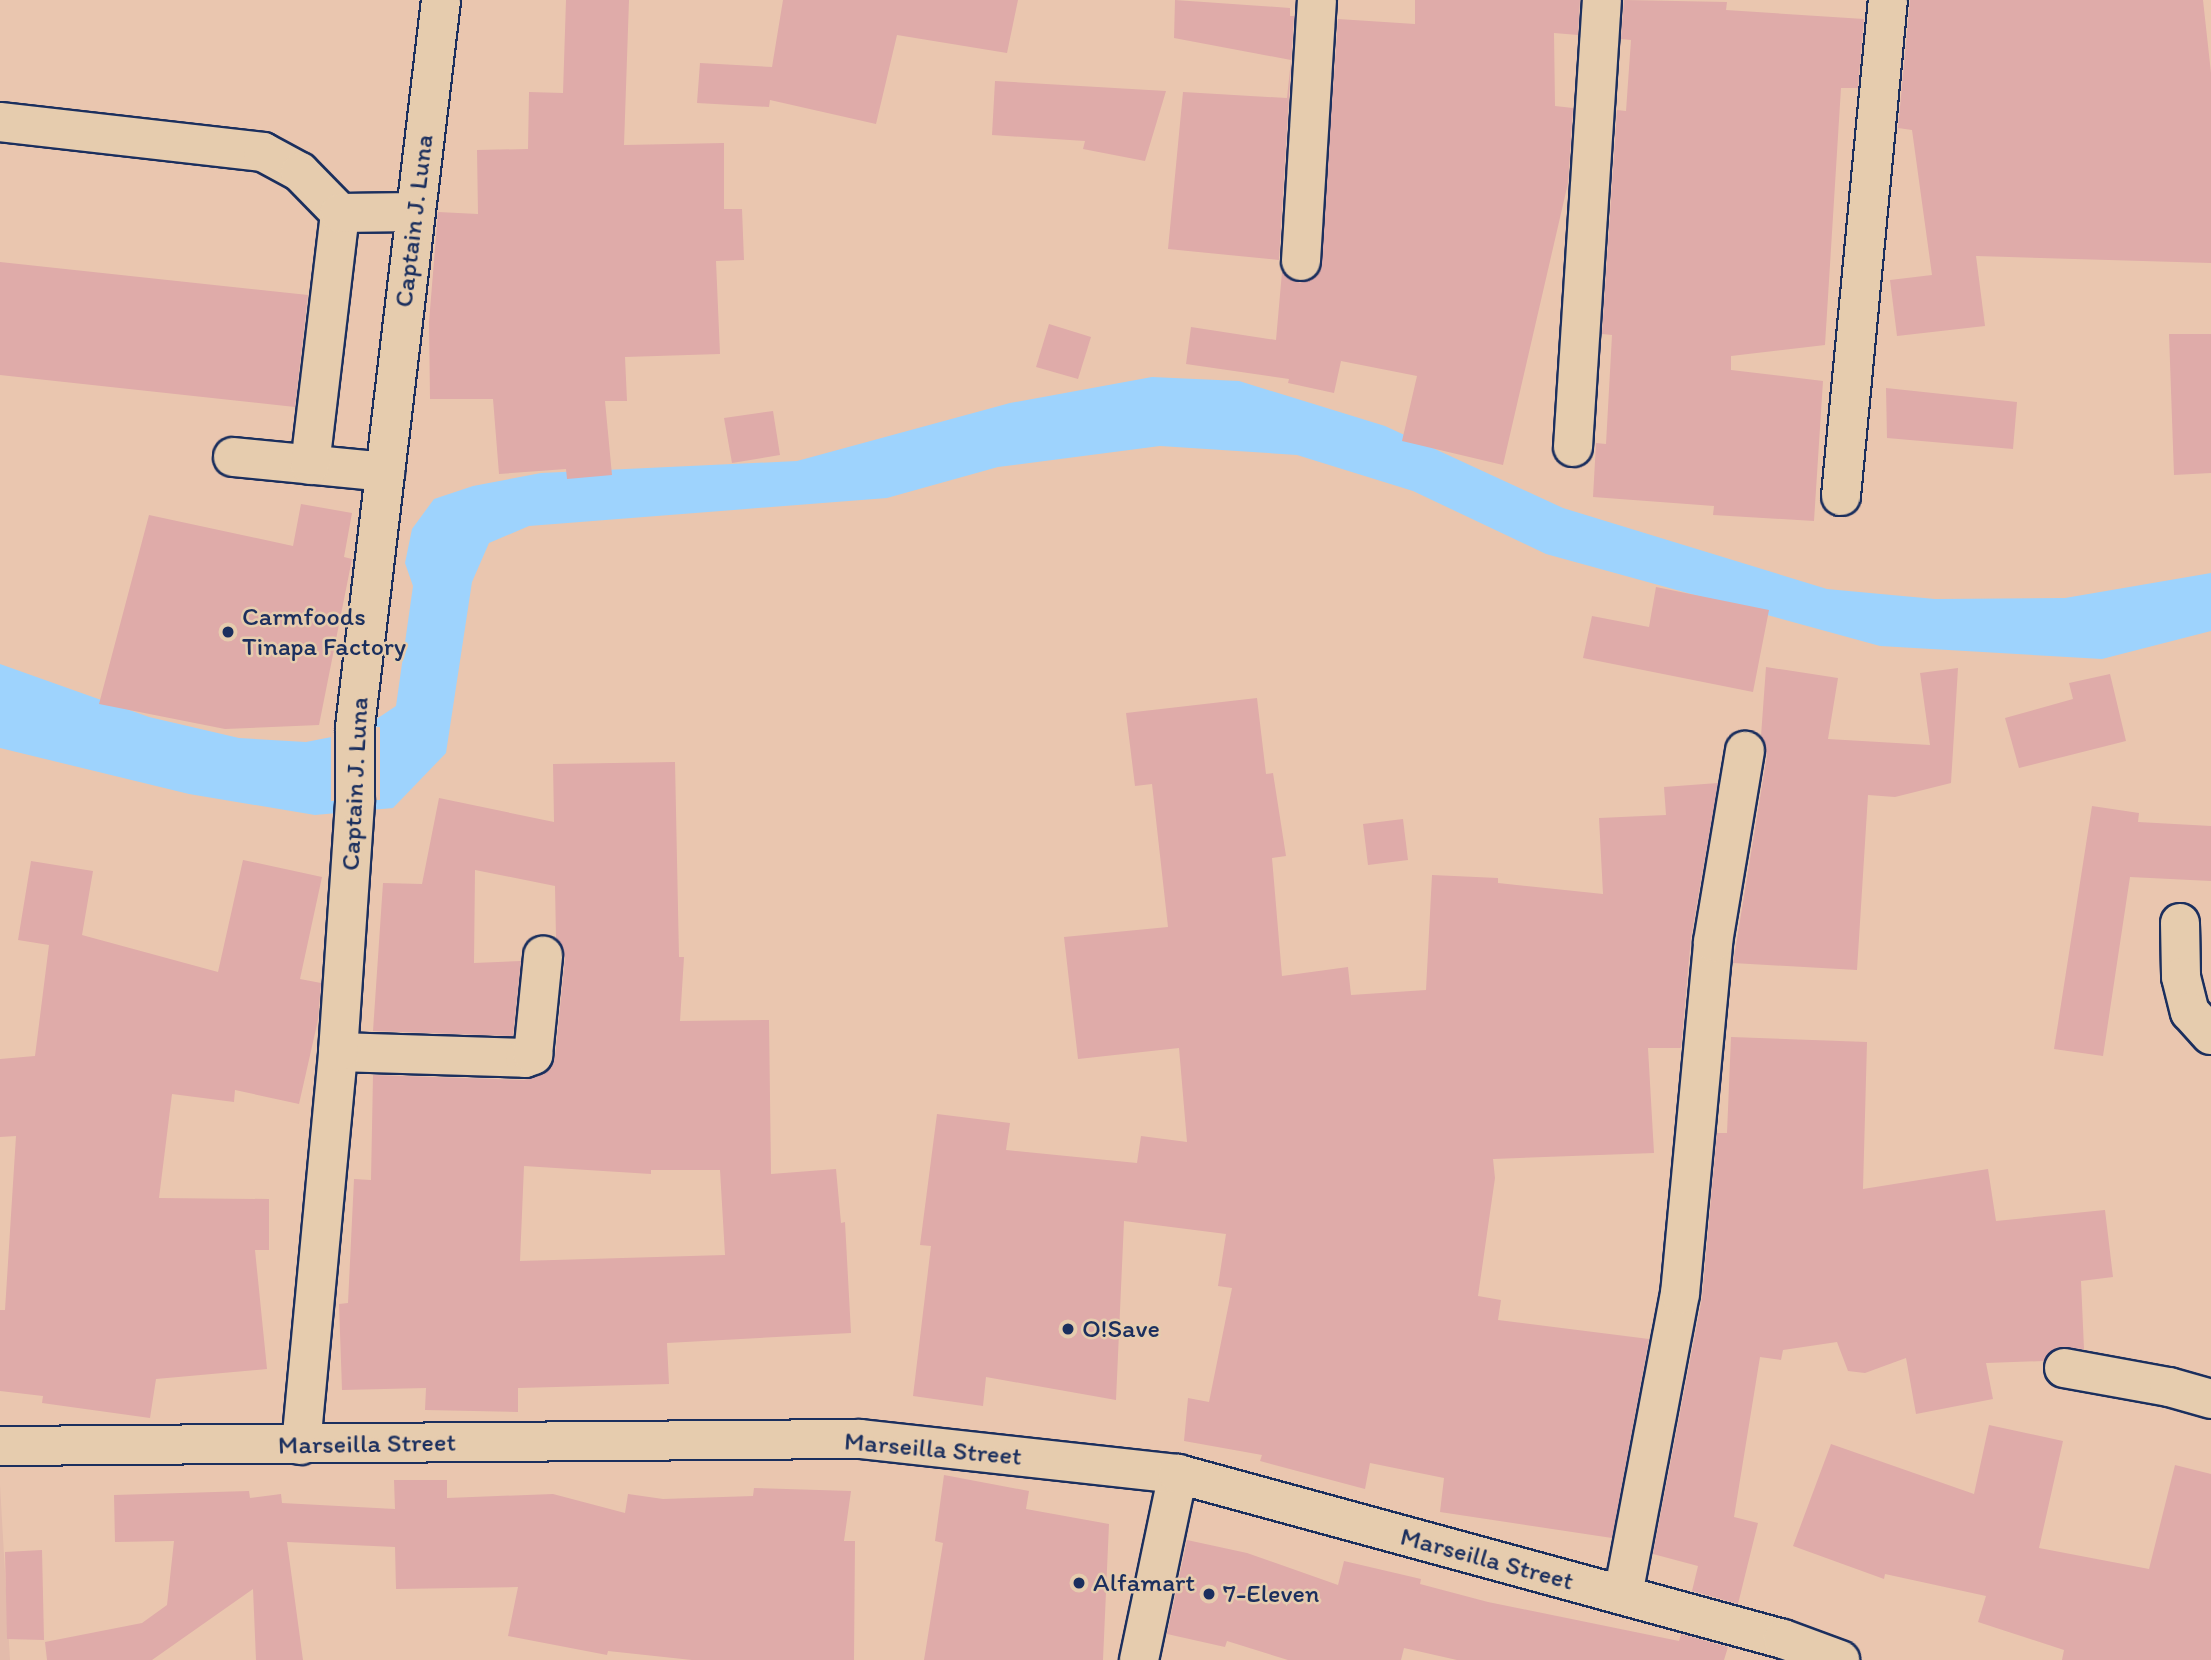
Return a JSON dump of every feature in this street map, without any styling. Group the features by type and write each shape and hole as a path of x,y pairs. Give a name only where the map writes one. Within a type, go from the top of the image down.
{"street":[{"name":"Captain J. Luna","path":"301,1445 338,1052 355,800 355,727 441,0"},
{"path":"1301,261 1317,0"},
{"path":"1573,447 1602,0"},
{"path":"1841,496 1888,0"},
{"path":"0,122 263,152 300,172 340,214 415,212"},
{"path":"310,465 340,214"},
{"path":"233,457 385,472"},
{"path":"1623,1595 1680,1294 1713,943 1745,751"},
{"path":"2180,923 2181,977 2190,1012 2211,1035"},
{"path":"338,1052 533,1055 543,956"},
{"path":"2064,1368 2169,1387 2211,1399"},
{"name":"Marseilla Street","path":"0,1446 860,1439 1178,1474 1783,1639 1840,1660"},
{"path":"1139,1660 1178,1474"}],"shaded area":[{"path":"0,1485 10,1660 0,1660"}],"water":[{"path":"1152,377 1239,381 1385,426 1563,508 1827,589 1935,599 2065,598 2211,573 2211,631 2102,659 1880,646 1546,554 1413,491 1297,455 1160,446 998,467 887,498 529,526 489,543 472,582 446,753 393,808 315,815 189,794 0,748 0,664 149,717 239,738 306,742 357,732 396,706 413,586 405,563 412,529 434,499 473,486 541,473 797,461 1010,403"}],"pier":[{"path":"358,727 380,727 380,800 331,801 331,733"}],"building":[{"path":"566,0 629,0 624,145 724,143 724,209 742,209 744,260 716,261 720,354 625,357 627,401 605,401 612,475 567,479 566,469 499,474 493,399 430,399 429,322 438,212 478,214 477,150 528,149 529,92 563,93"},
{"path":"783,0 1018,0 1007,53 897,35 876,124 770,100 769,107 697,103 700,63 772,67"},
{"path":"1175,0 1290,8 1290,16 1294,16 1279,260 1168,249 1183,92 1287,98 1291,60 1174,38"},
{"path":"1415,0 1580,0 1578,35 1554,33 1555,106 1573,108 1568,183 1503,465 1402,441 1417,376 1341,361 1334,393 1288,383 1289,379 1186,364 1191,327 1276,340 1282,272 1300,283 1320,272 1338,19 1415,24"},
{"path":"1624,0 1727,2 1726,10 1864,19 1858,88 1841,88 1825,345 1731,356 1731,370 1823,381 1814,521 1713,515 1714,506 1593,497 1596,443 1606,444 1612,335 1602,334 1617,110 1626,111 1631,40 1621,39"},
{"path":"1910,0 2203,0 2211,73 2211,263 1976,256 1985,326 1897,336 1890,280 1932,275 1912,130 1898,128"},
{"path":"995,81 1166,91 1145,161 1083,149 1085,141 992,135"},
{"path":"0,262 308,295 295,407 0,375"},
{"path":"1049,324 1091,337 1078,379 1036,367"},
{"path":"2169,334 2211,334 2211,473 2174,475"},
{"path":"1886,388 2017,402 2013,449 1887,438"},
{"path":"773,411 780,455 732,463 724,418"},
{"name":"Carmfoods Tinapa Factory","path":"301,504 352,513 344,557 352,559 319,725 225,729 99,704 149,515 293,546"},
{"path":"1656,587 1769,610 1753,692 1583,658 1592,616 1649,627"},
{"path":"1766,667 1838,678 1828,739 1930,745 1920,673 1958,668 1951,783 1895,797 1868,795 1857,970 1733,963 1767,755 1761,736"},
{"path":"2110,674 2126,741 2019,768 2005,718 2073,699 2069,683"},
{"path":"1257,698 1266,774 1273,773 1286,856 1272,858 1282,976 1348,967 1351,995 1426,990 1432,875 1498,878 1498,883 1603,894 1599,818 1666,815 1664,787 1718,783 1691,938 1681,1048 1648,1048 1654,1153 1493,1159 1495,1178 1478,1296 1501,1300 1498,1320 1649,1339 1612,1538 1440,1512 1444,1478 1370,1463 1365,1489 1260,1461 1262,1455 1184,1441 1188,1398 1209,1402 1232,1288 1218,1286 1226,1234 1124,1221 1116,1400 986,1377 983,1406 913,1396 931,1246 920,1245 937,1114 1010,1123 1006,1150 1137,1163 1141,1136 1187,1142 1179,1048 1078,1059 1064,937 1168,927 1152,784 1135,786 1126,713"},
{"path":"675,762 679,957 684,957 680,1021 769,1020 771,1174 836,1169 841,1223 845,1222 851,1333 667,1343 669,1384 518,1388 518,1412 425,1410 426,1388 342,1390 339,1304 348,1303 354,1179 371,1180 373,1075 524,1080 541,1075 555,1057 565,958 556,938 555,886 475,870 474,963 521,961 513,1036 373,1031 383,883 422,884 439,798 554,822 553,764","holes":["524,1166 651,1174 651,1170 720,1170 725,1255 520,1261"]},
{"path":"2092,806 2139,813 2138,822 2211,826 2211,881 2130,877 2103,1056 2054,1049"},
{"path":"1403,819 1408,860 1368,865 1363,824"},
{"path":"243,860 322,877 300,979 321,983 318,1020 299,1104 235,1090 234,1102 172,1094 159,1198 269,1199 269,1250 255,1250 267,1369 156,1379 150,1418 42,1403 43,1396 0,1391 0,1310 5,1310 16,1136 0,1137 0,1059 35,1056 49,945 18,940 31,861 93,871 82,935 218,972"},
{"path":"1731,1037 1867,1042 1863,1189 1988,1169 1996,1221 2105,1210 2113,1277 2081,1281 2084,1349 2057,1347 2044,1361 1986,1363 1993,1399 1916,1414 1906,1358 1865,1373 1848,1371 1837,1342 1783,1350 1781,1360 1760,1357 1734,1517 1758,1523 1738,1604 1692,1591 1698,1566 1653,1554 1702,1298 1717,1133 1727,1133"},
{"path":"1989,1425 2063,1441 2039,1548 2149,1569 2175,1465 2211,1474 2211,1660 2062,1660 2064,1650 1978,1622 1986,1596 1885,1574 1884,1579 1793,1546 1831,1444 1974,1494"},
{"path":"944,1475 1029,1491 1026,1509 1109,1524 1103,1660 924,1660 943,1543 935,1541"},
{"path":"394,1480 447,1480 447,1498 553,1494 625,1513 628,1494 663,1499 753,1496 754,1488 851,1491 844,1541 855,1541 854,1660 692,1660 608,1651 607,1655 508,1636 518,1587 396,1589 395,1547 287,1542 303,1660 256,1660 253,1589 152,1660 47,1660 45,1642 142,1623 167,1605 174,1541 115,1542 114,1495 249,1491 250,1498 281,1494 282,1503 395,1509"},
{"path":"1187,1540 1247,1553 1338,1585 1344,1561 1421,1579 1420,1584 1488,1602 1679,1641 1681,1634 1728,1647 1724,1660 1457,1660 1404,1648 1401,1660 1288,1660 1227,1641 1225,1647 1167,1634"},
{"path":"42,1550 44,1640 7,1639 5,1552"}],"place":[{"name":"Carmfoods Tinapa Factory","path":"228,632"},
{"name":"O!Save","path":"1068,1329"},
{"name":"Alfamart","path":"1079,1583"},
{"name":"7-Eleven","path":"1209,1594"}]}
